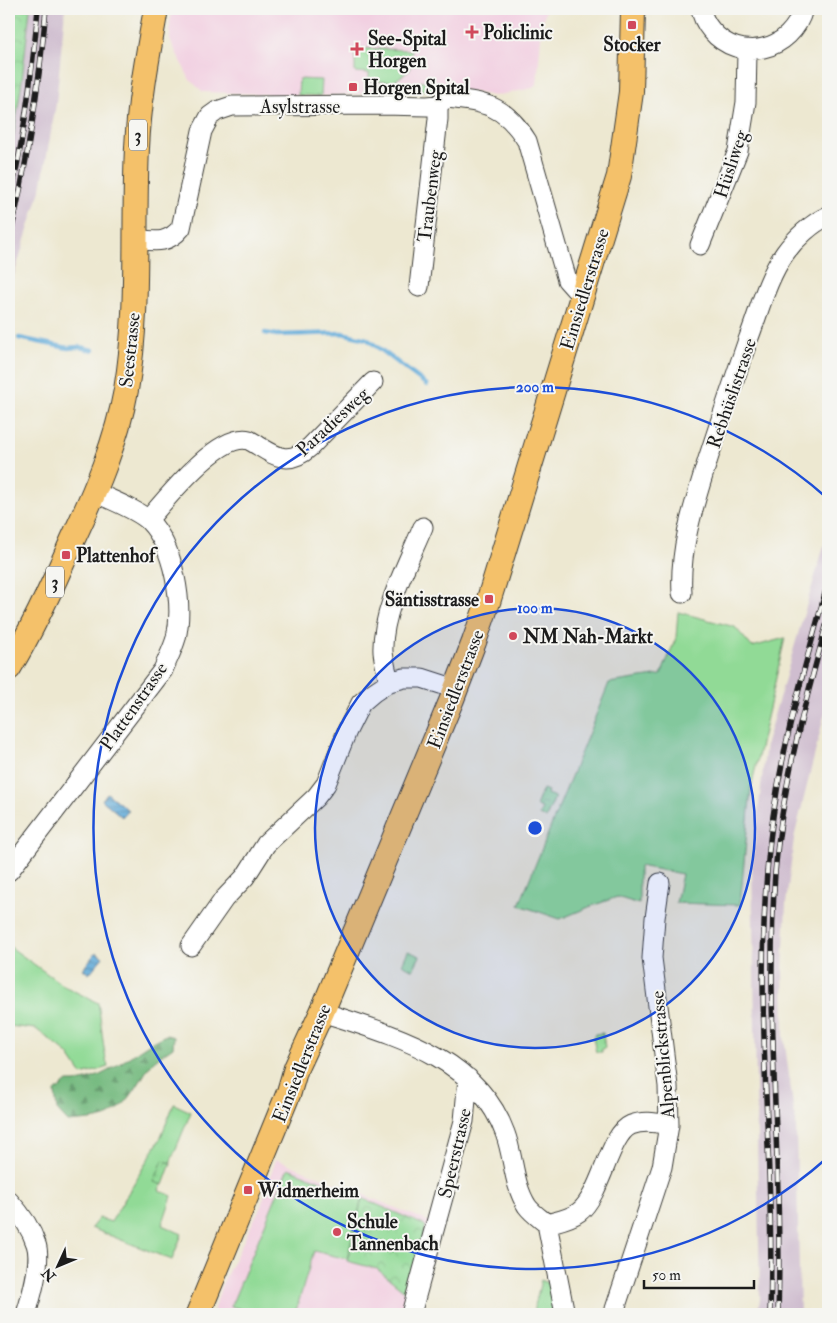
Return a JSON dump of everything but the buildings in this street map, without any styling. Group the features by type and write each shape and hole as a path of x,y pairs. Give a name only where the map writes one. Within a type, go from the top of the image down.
{"main road":[{"name":"Seestrasse","path":"9,668 46,601 94,492 120,416 126,390 132,346 137,145 156,9"},
{"name":"Einsiedlerstrasse","path":"198,1314 289,1092 296,1068 322,1012 456,689 489,599 619,176 631,92 633,9"}],"street":[{"path":"701,9 707,25 718,38 736,48 747,51 765,48 781,40 793,30 801,17 803,9"},
{"name":"Hüsliweg","path":"700,245 738,151 746,102 747,51"},
{"name":"Asylstrasse","path":"134,239 163,240 171,238 182,228 202,131 210,116 217,110 232,106 438,105 446,98 473,101 489,104 506,115 519,127 527,141 567,280 574,289 583,292"},
{"name":"Traubenweg","path":"419,287 438,105"},
{"name":"Rebhüslistrasse","path":"682,593 680,575 691,516 732,386 760,309 774,273 785,252 804,232 828,216"},
{"name":"Paradiesweg","path":"148,520 186,476 231,440 243,438 284,458 298,457 373,382"},
{"name":"Plattenstrasse","path":"9,871 162,670 176,639 179,610 176,581 163,540 148,520 94,492"},
{"path":"390,682 384,653 384,635 394,596 423,527"},
{"path":"191,946 224,899 245,877 266,844 316,797 326,784 347,731 361,703 390,682 404,678 422,678 456,689"},
{"name":"Alpenblickstrasse","path":"615,1309 662,1167 669,1125 668,1086 652,958 660,883"},
{"path":"322,1012 416,1046 444,1060 481,1090 492,1106 506,1135 519,1190 528,1208 547,1224 564,1314"},
{"name":"Speerstrasse","path":"411,1314 464,1120 468,1078"},
{"path":"547,1224 578,1213 591,1201 618,1138 630,1125 648,1122 669,1125"},
{"path":"9,1201 20,1213 37,1246 36,1276 26,1314"}],"shaded area":[{"path":"30,9 65,9 56,104 41,188 9,291 9,167"},
{"name":"See-Spital Horgen","path":"172,9 546,9 542,25 537,84 533,88 494,96 457,89 321,96 203,92 190,80 170,40"},
{"path":"828,532 828,700 794,838 786,904 783,968 784,1037 796,1128 800,1314 757,1314 760,1299 752,866 766,743"},
{"name":"Schule Tannenbach","path":"276,1159 430,1222 403,1314 213,1314 222,1284 261,1206"}],"green space":[{"path":"9,9 30,9 9,166"},
{"path":"355,48 412,50 410,70 393,82 369,81 369,73 355,72"},
{"path":"299,79 322,80 321,96 298,95"},
{"path":"422,81 433,82 436,85 435,91 411,89"},
{"path":"678,612 735,627 752,647 785,638 751,788 740,905 676,903 682,874 639,866 639,904 617,897 560,919 519,905 609,683 661,675 676,638"},
{"path":"543,789 548,791 547,794 555,797 546,818 539,815 542,808 536,806"},
{"path":"9,946 64,986 98,1003 108,1067 82,1075 68,1054 36,1029 9,1026"},
{"path":"408,951 420,956 413,970 402,964"},
{"path":"603,1033 605,1048 602,1049 602,1052 596,1052 593,1038 595,1034"},
{"path":"166,1035 174,1037 173,1047 151,1064 123,1105 110,1115 90,1120 68,1122 57,1110 55,1092 67,1082 81,1081 106,1072"},
{"path":"174,1104 191,1112 159,1190 172,1196 162,1225 182,1234 172,1260 91,1228 99,1218 111,1222 160,1139"},
{"path":"163,1160 171,1163 163,1185 154,1182"},
{"path":"288,1168 362,1198 347,1259 314,1251 295,1314 256,1314 231,1306"},
{"path":"362,1198 426,1226 407,1293 377,1269 347,1261"},
{"path":"541,1280 554,1286 559,1314 533,1314"}],"water":[{"path":"107,793 128,810 122,817 102,800"},
{"path":"96,952 103,957 89,974 83,969"}],"waterway":[{"path":"265,333 277,335 342,333 367,339 427,385"},
{"path":"19,338 68,348 79,347 93,350"}],"railway":[{"path":"9,204 27,107 38,9"},
{"path":"9,241 32,126 46,9"},
{"path":"770,1314 770,1204 763,982 767,872 782,762 808,654 828,583"},
{"path":"778,1314 779,1259 772,983 775,873 778,841 789,776 803,713 828,619"}],"place":[{"name":"Stocker","path":"632,25"},
{"name":"Policlinic","path":"472,32"},
{"name":"See-Spital Horgen","path":"357,49"},
{"name":"Horgen Spital","path":"353,87"},
{"name":"Plattenhof","path":"66,555"},
{"name":"Säntisstrasse","path":"489,599"},
{"name":"NM Nah-Markt","path":"513,636"},
{"name":"Widmerheim","path":"248,1190"},
{"name":"Schule Tannenbach","path":"337,1232"}]}
